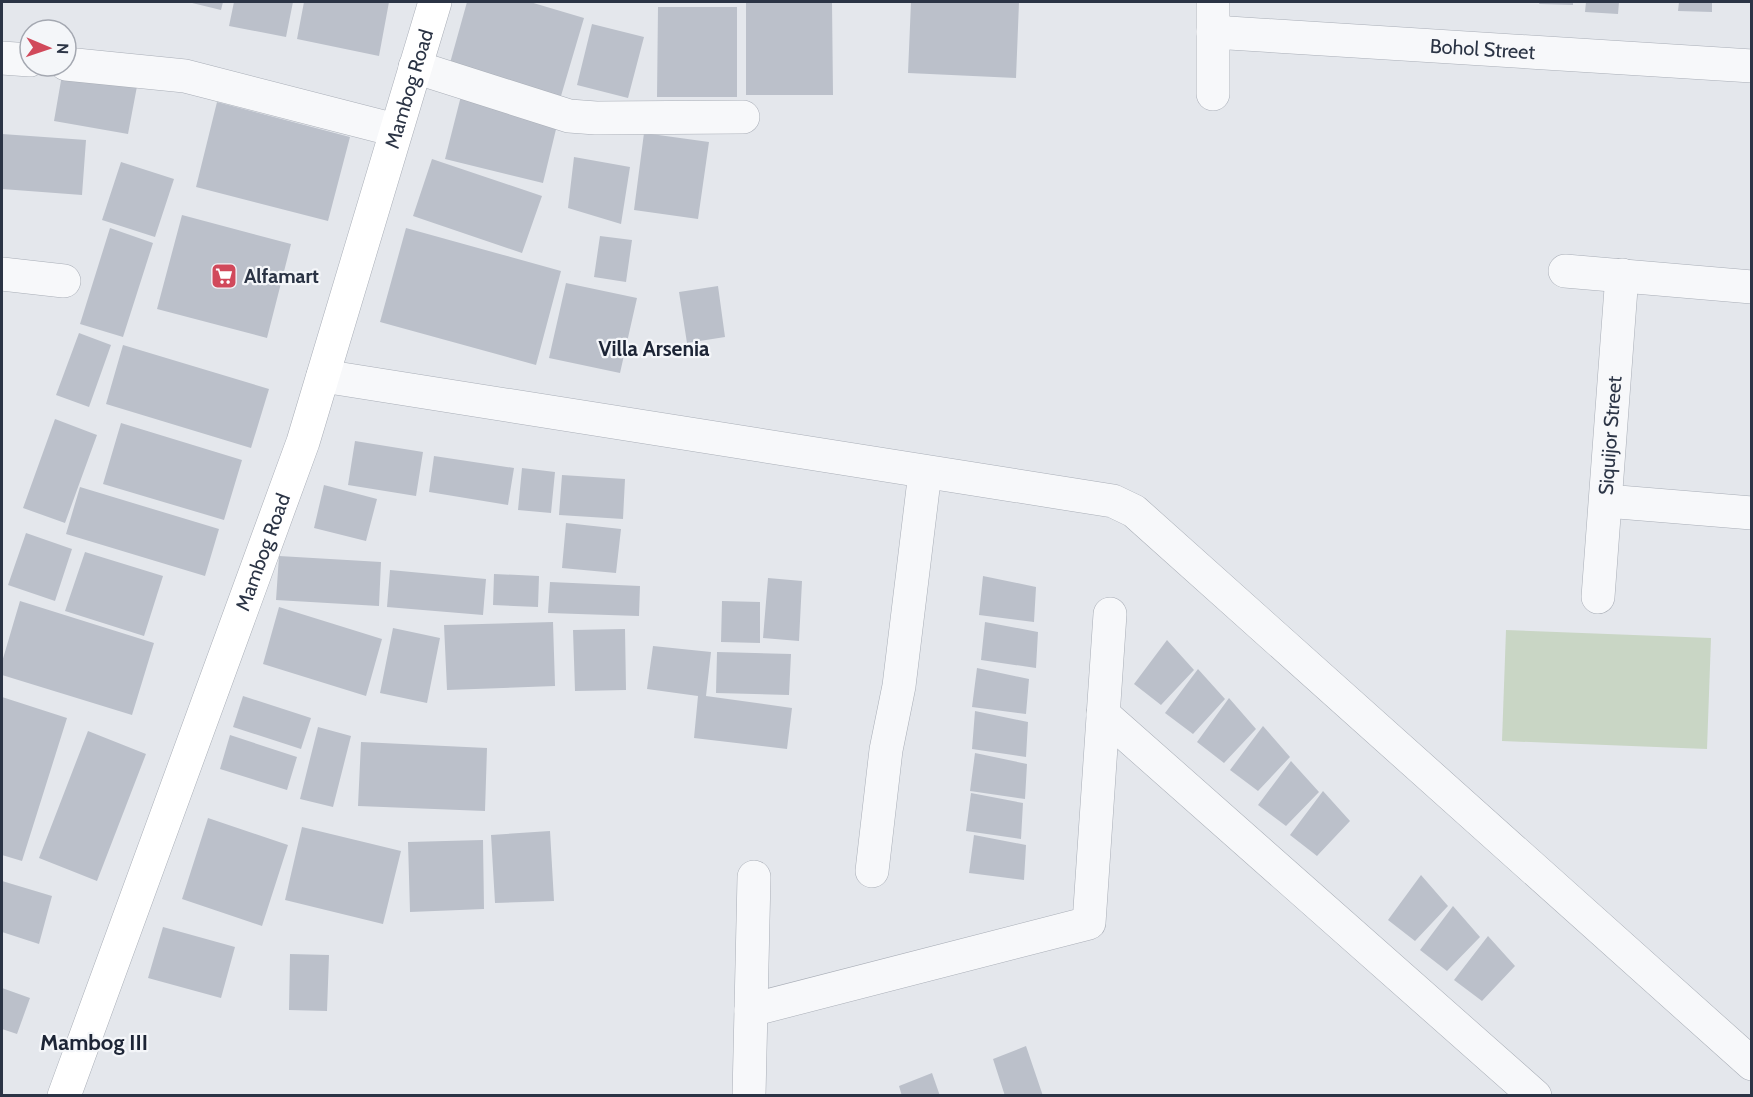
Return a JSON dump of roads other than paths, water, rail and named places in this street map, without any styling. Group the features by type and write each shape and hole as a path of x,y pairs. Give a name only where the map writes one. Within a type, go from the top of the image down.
{"main road":[{"name":"Mambog Road","path":"64,1095 298,453 435,2"}],"street":[{"path":"1213,17 1213,94"},
{"name":"Bohol Street","path":"1213,17 1752,66"},
{"path":"2,58 18,59"},
{"path":"78,65 185,76 395,130"},
{"path":"415,67 569,116 596,118 743,117"},
{"path":"1565,271 1752,287"},
{"path":"2,274 64,281"},
{"name":"Siquijor Street","path":"1598,597 1623,275"},
{"path":"323,376 1113,501 1134,511 1752,1064"},
{"path":"872,871 886,750 899,686 925,472"},
{"path":"1605,501 1752,513"},
{"path":"751,1011 1089,923 1110,614"},
{"path":"1103,714 1535,1095"},
{"path":"749,1095 754,877"}],"place":[{"name":"Alfamart","path":"224,276"}],"district":[{"name":"Villa Arsenia","path":"654,349"},
{"name":"Mambog III","path":"94,1042"}]}
